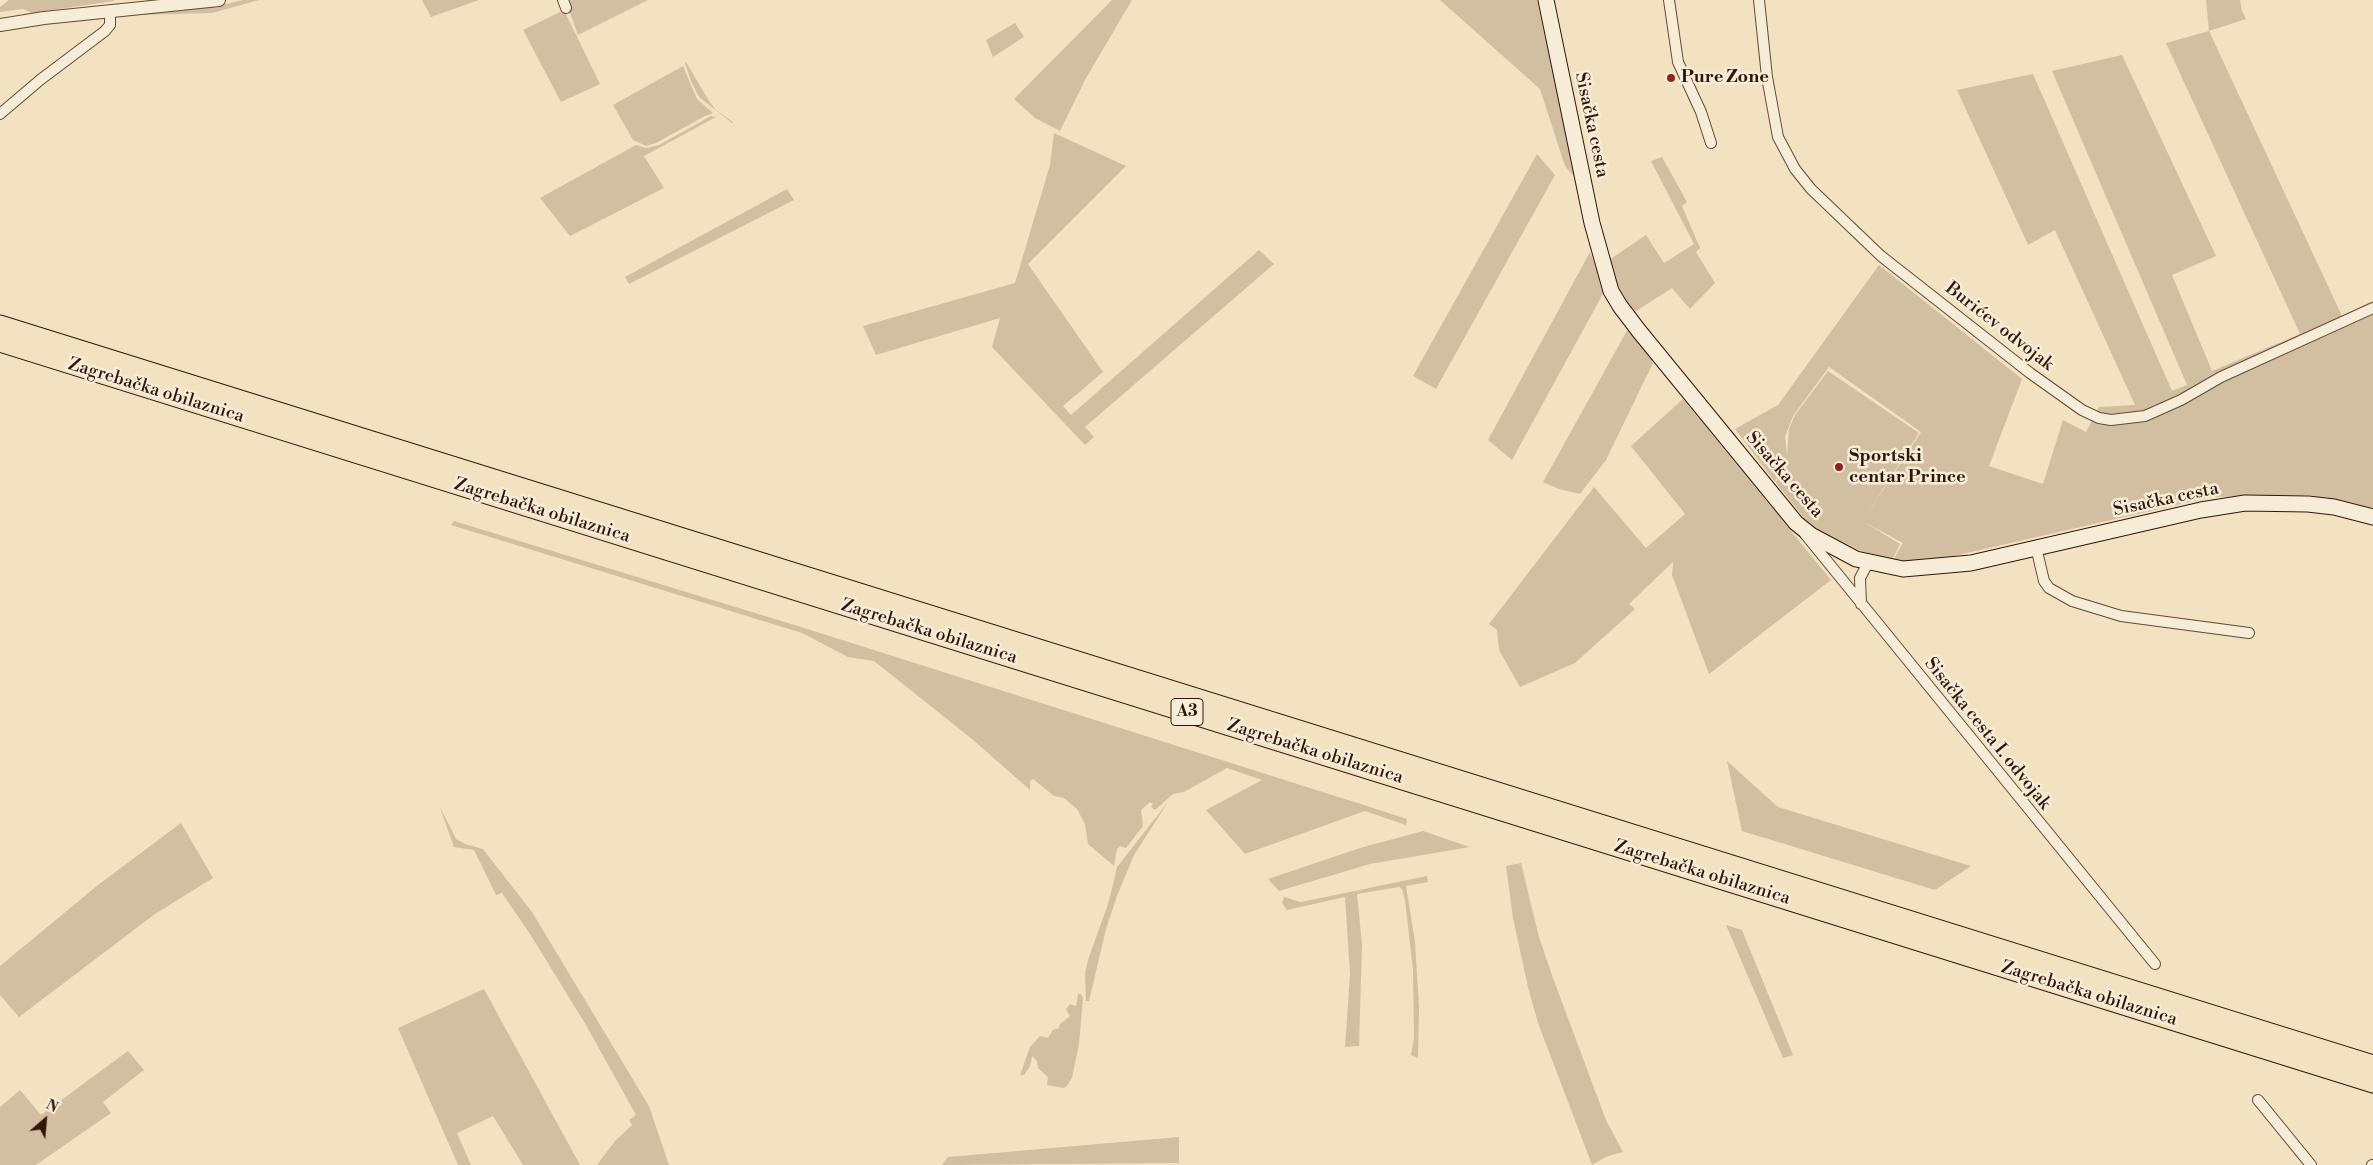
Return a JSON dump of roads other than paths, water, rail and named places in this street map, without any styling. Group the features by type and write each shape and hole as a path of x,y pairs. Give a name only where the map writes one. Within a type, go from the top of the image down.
{"highway":[{"name":"Zagrebačka obilaznica","path":"0,325 2373,1065"},
{"name":"Zagrebačka obilaznica","path":"0,342 2373,1083"}],"main road":[{"name":"Sisačka cesta","path":"1546,0 1592,223 1611,291 1639,331 1796,523 1811,535 1841,552 1868,563 1903,569 1932,568 1972,563 2201,510 2245,503 2308,504 2334,507 2373,516"}],"street":[{"path":"0,25 44,18 110,12 124,5 219,0"},
{"path":"1669,0 1678,62 1701,112 1711,143"},
{"name":"Burićev odvojak","path":"1759,0 1767,78 1778,137 1795,169 1811,189 1881,256 2030,373 2082,410 2099,418 2111,420 2145,416 2181,400 2221,377 2373,308"},
{"path":"0,114 40,80 106,31 111,20 110,12"},
{"name":"Sisačka cesta I. odvojak","path":"1796,523 2155,964"},
{"path":"2036,547 2044,581 2049,588 2072,601 2121,616 2249,633"},
{"path":"1861,604 1860,578 1868,563"},
{"path":"2258,1100 2311,1165"}],"place":[{"name":"Pure Zone","path":"1671,78"},
{"name":"Sportski centar Prince","path":"1839,467"}]}
